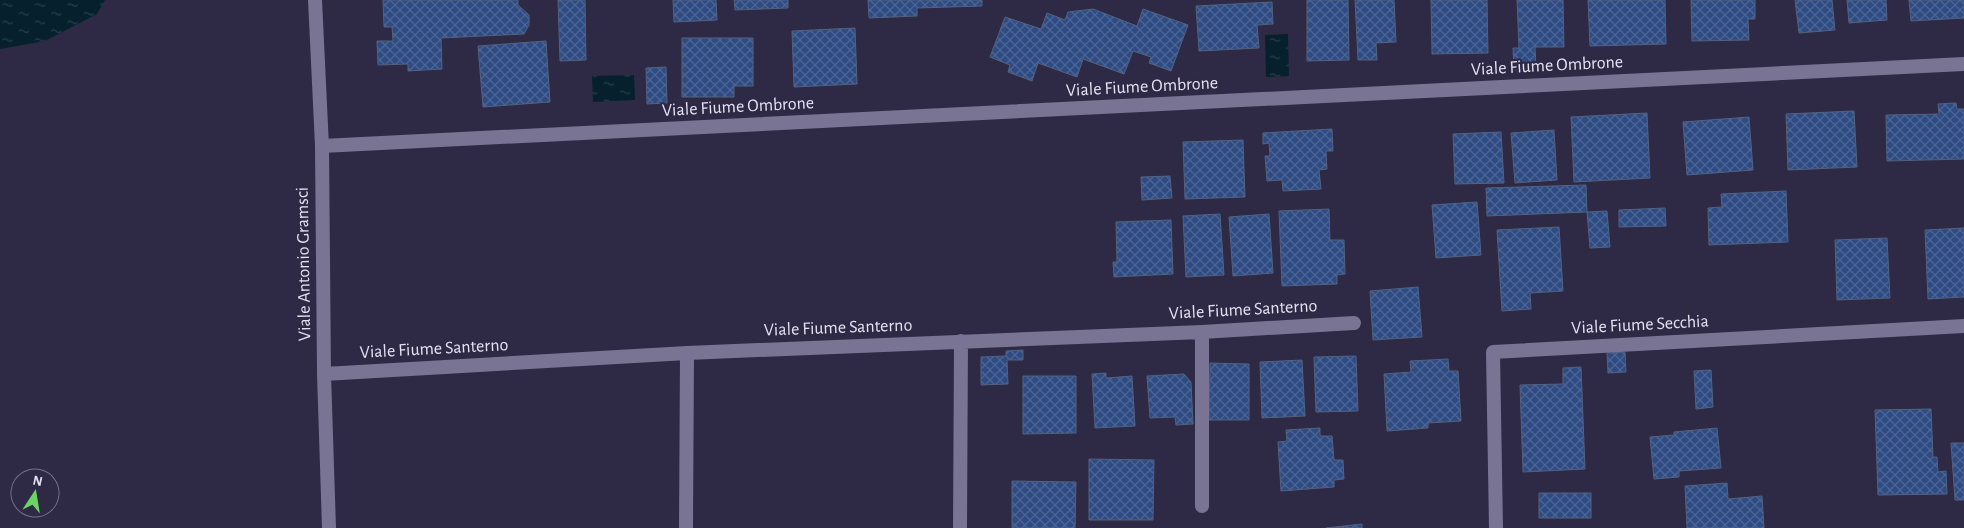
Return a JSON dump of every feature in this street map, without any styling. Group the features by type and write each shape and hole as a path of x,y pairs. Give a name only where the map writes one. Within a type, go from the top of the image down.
{"street":[{"name":"Viale Antonio Gramsci","path":"315,0 322,146 324,374 329,528"},
{"name":"Viale Fiume Ombrone","path":"322,146 1964,64"},
{"name":"Viale Fiume Santerno","path":"324,374 687,353 1202,332 1354,323"},
{"name":"Viale Fiume Secchia","path":"1496,528 1493,352 1964,326"},
{"path":"1202,332 1202,506"},
{"path":"960,528 961,342"},
{"path":"686,528 687,353"}],"water":[{"path":"0,0 105,0 97,14 45,41 0,49"},
{"path":"1288,34 1289,76 1266,77 1265,35"},
{"path":"634,75 635,100 593,102 592,76"}],"building":[{"path":"383,0 518,0 518,5 529,15 529,25 524,34 441,38 442,69 408,71 408,64 378,65 377,41 393,41 392,27 384,27"},
{"path":"558,0 585,0 586,60 560,61"},
{"path":"673,0 716,0 717,20 674,22"},
{"path":"734,0 788,0 788,8 735,10"},
{"path":"868,0 982,0 982,6 917,8 917,16 869,18"},
{"path":"1307,0 1348,0 1349,60 1307,61"},
{"path":"1355,0 1394,0 1396,42 1376,43 1377,60 1358,60"},
{"path":"1431,0 1487,0 1488,53 1432,54"},
{"path":"1517,0 1563,0 1564,47 1535,47 1536,69 1514,70 1513,48 1519,48"},
{"path":"1588,0 1665,0 1666,44 1590,46"},
{"path":"1691,0 1755,0 1755,19 1748,19 1749,40 1692,41"},
{"path":"1795,0 1832,0 1835,30 1799,33"},
{"path":"1847,0 1886,0 1887,20 1849,23"},
{"path":"1909,0 1964,0 1964,18 1911,21"},
{"path":"1272,2 1273,24 1257,25 1259,48 1199,51 1196,6"},
{"path":"1093,9 1137,26 1143,9 1188,25 1171,71 1149,63 1151,57 1133,51 1124,74 1083,59 1077,77 1038,63 1032,81 1008,72 1010,65 990,57 1005,17 1041,29 1047,13 1065,20 1068,12"},
{"path":"855,28 857,84 794,87 792,31"},
{"path":"682,38 753,38 753,86 734,86 734,97 682,97"},
{"path":"546,41 550,102 483,107 478,46"},
{"path":"666,67 667,103 647,104 646,68"},
{"path":"1956,103 1957,109 1964,109 1964,159 1887,161 1886,115 1939,114 1938,104"},
{"path":"1854,111 1857,167 1788,170 1786,114"},
{"path":"1647,113 1650,178 1574,182 1571,117"},
{"path":"1749,117 1753,170 1687,175 1683,122"},
{"path":"1332,129 1333,151 1326,151 1327,169 1319,170 1321,189 1283,191 1282,180 1267,181 1265,156 1270,156 1269,143 1263,144 1263,133"},
{"path":"1554,130 1557,180 1515,183 1511,133"},
{"path":"1501,132 1504,183 1455,184 1453,134"},
{"path":"1243,140 1245,197 1185,199 1183,142"},
{"path":"1170,176 1172,198 1142,200 1141,177"},
{"path":"1586,185 1587,212 1487,216 1486,188"},
{"path":"1786,191 1788,242 1709,245 1708,208 1722,207 1721,194"},
{"path":"1477,202 1481,255 1436,258 1432,205"},
{"path":"1665,208 1666,226 1619,227 1619,210"},
{"path":"1329,209 1330,240 1344,240 1345,274 1337,275 1337,284 1282,286 1279,211"},
{"path":"1607,211 1610,247 1590,248 1587,212"},
{"path":"1220,214 1224,275 1186,277 1183,216"},
{"path":"1269,214 1273,273 1233,276 1229,217"},
{"path":"1171,220 1173,274 1114,277 1113,262 1117,262 1116,222"},
{"path":"1559,227 1563,291 1530,293 1531,309 1502,311 1497,230"},
{"path":"1964,228 1964,297 1928,299 1925,230"},
{"path":"1887,238 1890,298 1837,300 1835,240"},
{"path":"1418,287 1422,337 1373,340 1370,291"},
{"path":"1023,350 1023,360 1007,360 1008,384 981,385 981,357 1006,356 1006,351"},
{"path":"1625,352 1626,372 1608,373 1607,353"},
{"path":"1356,356 1358,411 1316,412 1314,357"},
{"path":"1448,359 1449,371 1458,371 1461,421 1428,423 1428,428 1387,431 1384,374 1411,372 1410,361"},
{"path":"1302,360 1305,416 1262,418 1260,362"},
{"path":"1210,363 1249,364 1249,420 1209,420"},
{"path":"1581,367 1585,469 1523,472 1520,385 1563,384 1563,368"},
{"path":"1711,370 1713,407 1696,409 1694,371"},
{"path":"1106,373 1106,378 1132,376 1135,426 1095,428 1092,374"},
{"path":"1184,374 1191,382 1193,424 1176,425 1175,417 1150,418 1147,376"},
{"path":"1023,376 1076,376 1076,433 1023,434"},
{"path":"1931,409 1933,457 1937,457 1938,472 1946,471 1947,494 1878,495 1875,410"},
{"path":"1320,428 1320,436 1332,436 1334,460 1343,460 1344,479 1334,480 1334,487 1281,491 1278,442 1287,441 1286,430"},
{"path":"1717,428 1721,468 1679,471 1679,477 1654,479 1650,437 1674,435 1674,432"},
{"path":"1951,443 1964,443 1964,500 1955,500"},
{"path":"1089,459 1154,460 1153,520 1089,520"},
{"path":"1012,481 1076,482 1075,528 1012,528"},
{"path":"1727,483 1728,499 1762,496 1764,528 1687,528 1685,486"},
{"path":"1539,493 1591,493 1591,518 1539,518"},
{"path":"1362,524 1362,528 1326,528"}]}
